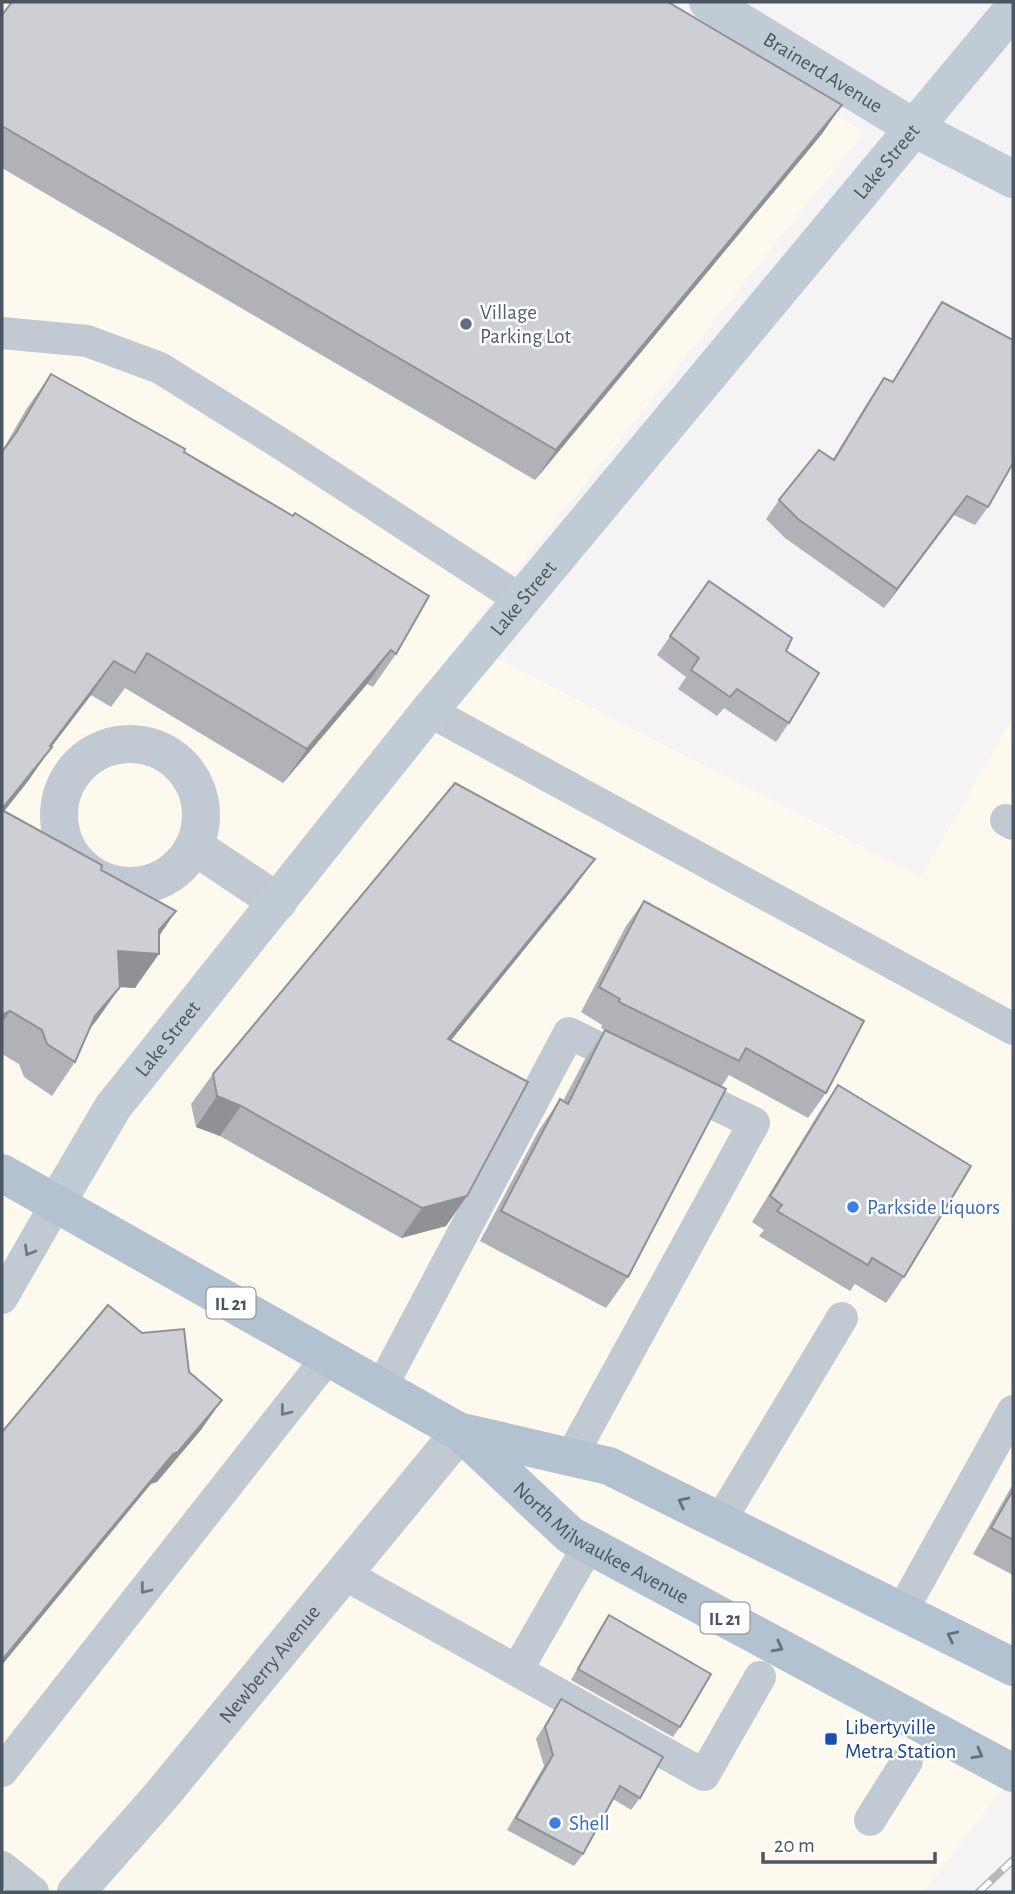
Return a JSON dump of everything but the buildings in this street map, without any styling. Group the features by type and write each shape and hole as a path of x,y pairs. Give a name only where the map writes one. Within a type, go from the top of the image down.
{"main road":[{"name":"North Milwaukee Avenue","path":"2,1173 460,1432 570,1535 1013,1773"},
{"name":"North Milwaukee Avenue","path":"460,1432 610,1465 1013,1667"}],"street":[{"name":"Brainerd Avenue","path":"708,2 916,129 1013,179"},
{"name":"Lake Street","path":"56,1204 113,1107 429,711 916,129 1013,9"},
{"path":"194,846 278,902"},
{"name":"Newberry Avenue","path":"76,1892 160,1797 460,1432"}],"lane":[{"path":"2,332 87,341 160,368 521,600"},
{"path":"429,711 1013,1029"},
{"path":"381,1388 569,1034 754,1123 571,1457"},
{"path":"2,1298 56,1204"},
{"path":"720,1521 842,1318"},
{"path":"2,1771 328,1357"},
{"path":"902,1611 1013,1411"},
{"path":"517,1671 589,1545"},
{"path":"344,1574 704,1775 760,1677"},
{"path":"870,1820 907,1761"},
{"path":"2,1867 33,1892"}],"shaded area":[{"path":"2,2 643,2 864,132 461,640 921,877 1013,717 1013,1775 923,1892 2,1892"}],"railway":[{"path":"979,1892 1013,1860"}],"place":[{"name":"Village Parking Lot","path":"466,324"},
{"name":"Parkside Liquors","path":"853,1207"},
{"name":"Libertyville Metra Station","path":"831,1739"},
{"name":"Shell","path":"555,1823"}]}
